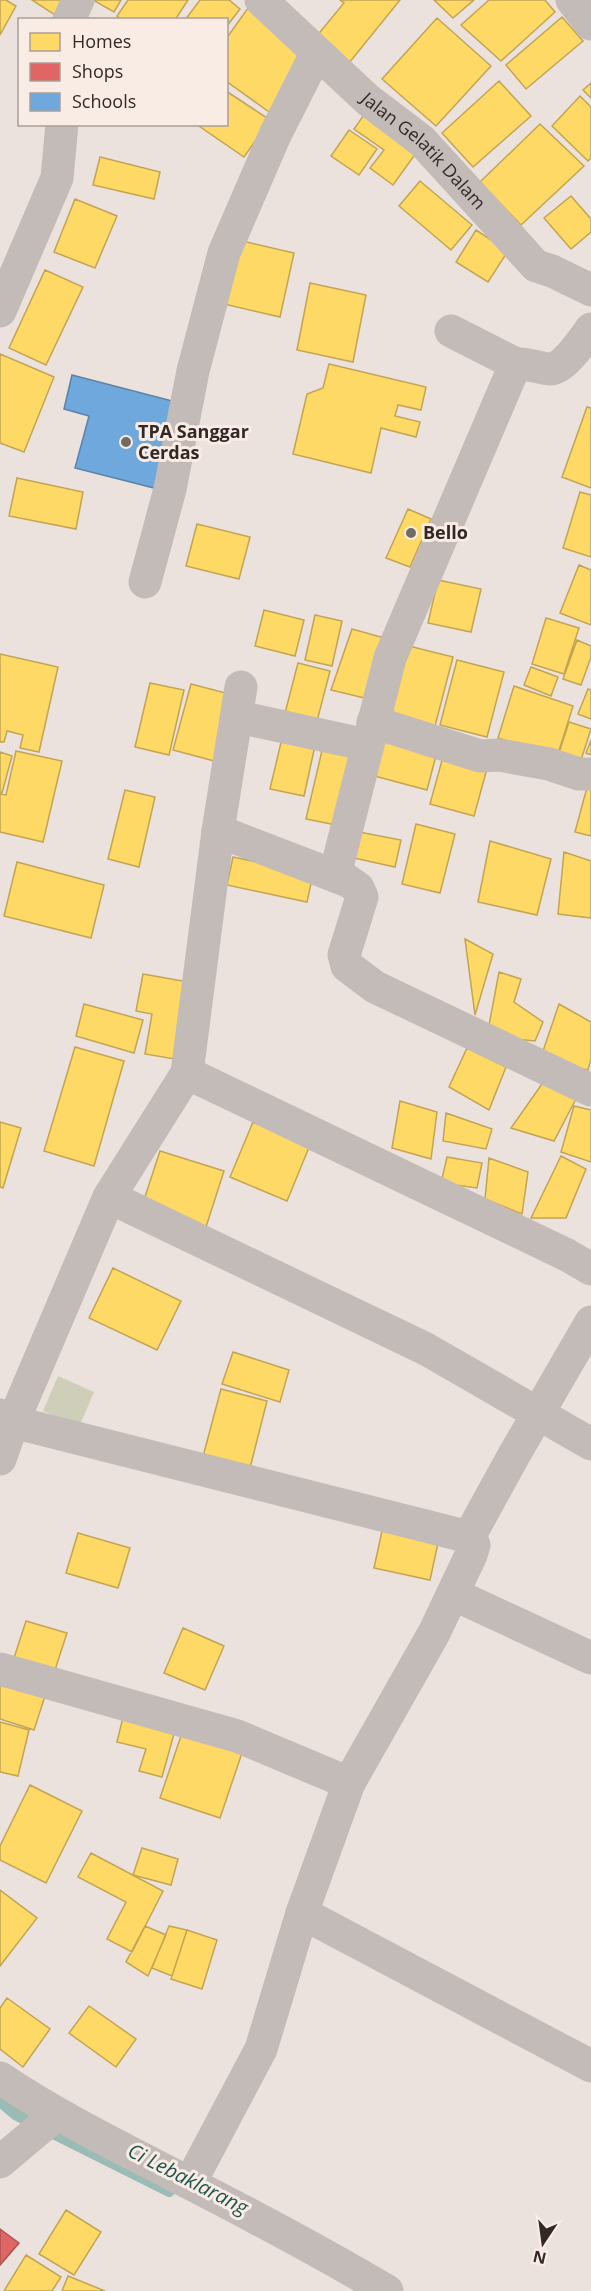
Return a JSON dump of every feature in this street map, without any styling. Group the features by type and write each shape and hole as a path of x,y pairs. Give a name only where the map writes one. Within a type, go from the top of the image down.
{"street":[{"path":"70,18 78,0"},
{"name":"Jalan Gelatik Dalam","path":"261,0 316,54 368,100 422,141 536,266 578,282 591,290"},
{"path":"572,0 591,24"},
{"path":"145,582 170,489 193,371 224,253 274,135 316,54"},
{"path":"0,311 57,178 62,126"},
{"path":"451,331 516,364 524,363 556,369 591,329"},
{"path":"335,875 390,658 516,364"},
{"path":"0,1459 7,1418 109,1197 187,1072 218,831 240,702 480,756 499,755 549,764 579,774 591,774"},
{"path":"218,831 335,875 358,888 362,897 344,955 347,966 375,987 591,1090"},
{"path":"187,1072 567,1255 591,1269"},
{"path":"109,1197 426,1349 591,1444"},
{"path":"469,1538 591,1322"},
{"path":"7,1418 469,1538 474,1545 434,1633 349,1783 302,1913 261,2049 190,2183"},
{"path":"453,1594 591,1658"},
{"path":"0,1669 237,1736 349,1783"},
{"path":"302,1913 591,2066"},
{"path":"0,2078 46,2123 110,2144 190,2183 320,2252 387,2291"},
{"path":"0,2162 46,2123"}],"green space":[{"path":"58,1376 94,1392 79,1427 43,1411"}],"building: Homes":[{"path":"0,0 6,0 16,6 0,35"},
{"path":"32,0 64,0 55,15"},
{"path":"93,0 121,0 114,12"},
{"path":"128,0 188,0 176,18 120,18 117,16"},
{"path":"200,0 229,0 240,9 228,24 228,18 186,18"},
{"path":"340,0 400,0 349,63 316,37 344,3"},
{"path":"434,0 474,0 453,18"},
{"path":"489,0 545,0 555,12 501,61 461,25"},
{"path":"248,8 303,56 272,114 228,82 228,36"},
{"path":"562,17 583,41 526,89 506,65"},
{"path":"437,18 491,66 436,126 382,79"},
{"path":"499,81 531,116 473,167 442,133"},
{"path":"591,83 591,98 583,90"},
{"path":"228,92 270,120 244,157 199,126 228,126"},
{"path":"580,96 591,107 591,158 588,161 552,126"},
{"path":"366,112 419,149 393,185 370,168 384,150 354,129"},
{"path":"540,124 584,166 521,225 480,182"},
{"path":"349,130 377,149 359,175 331,156"},
{"path":"100,157 160,172 154,199 93,185"},
{"path":"420,181 472,225 451,250 399,206"},
{"path":"571,196 591,219 591,232 571,249 544,218"},
{"path":"75,199 117,216 95,268 54,252"},
{"path":"476,230 508,251 488,282 456,262"},
{"path":"238,240 294,253 280,317 224,304"},
{"path":"45,270 83,287 46,365 9,348"},
{"path":"310,283 366,295 353,362 297,350"},
{"path":"0,354 54,377 24,452 0,443"},
{"path":"329,364 426,387 421,410 398,405 395,416 420,422 416,437 381,428 371,473 293,454 307,394 323,388"},
{"path":"587,407 591,408 591,488 562,477"},
{"path":"17,478 83,492 76,529 9,516"},
{"path":"580,492 591,495 591,557 563,548"},
{"name":"Bello","path":"408,509 431,519 410,567 386,558"},
{"path":"197,524 250,537 239,579 186,566"},
{"path":"579,565 591,570 591,625 560,613"},
{"path":"438,580 481,589 471,632 428,623"},
{"path":"264,610 304,620 295,656 255,646"},
{"path":"315,615 342,621 332,666 305,660"},
{"path":"546,618 579,628 564,674 532,664"},
{"path":"352,629 388,639 373,700 331,690"},
{"path":"577,640 591,646 591,657 581,685 563,679"},
{"path":"401,644 453,657 435,726 383,713"},
{"path":"0,654 58,667 39,752 20,748 23,735 7,731 4,742 0,742"},
{"path":"457,660 504,672 487,737 440,725"},
{"path":"298,663 330,671 317,721 285,713"},
{"path":"531,667 558,677 551,696 524,685"},
{"path":"150,683 184,690 169,755 135,747"},
{"path":"191,684 237,696 218,762 173,750"},
{"path":"514,686 573,706 557,757 498,738"},
{"path":"588,689 591,690 591,719 578,714"},
{"path":"569,722 591,729 577,772 555,765"},
{"path":"379,732 438,748 427,790 367,774"},
{"path":"283,734 316,741 304,796 270,789"},
{"path":"591,740 591,755 586,753"},
{"path":"324,742 354,749 336,825 306,819"},
{"path":"16,751 62,761 43,842 0,832 0,794 6,795"},
{"path":"0,752 12,756 2,793 0,792"},
{"path":"444,753 488,765 474,816 430,804"},
{"path":"589,780 591,780 591,836 575,832"},
{"path":"125,790 155,797 139,867 108,859"},
{"path":"416,824 455,834 440,893 402,884"},
{"path":"359,832 401,840 395,867 354,858"},
{"path":"490,841 551,859 537,915 478,902"},
{"path":"564,852 591,861 591,918 558,914"},
{"path":"233,857 313,874 307,902 227,885"},
{"path":"17,862 104,885 91,938 4,916"},
{"path":"465,939 493,954 475,1015"},
{"path":"499,972 521,979 514,1002 543,1022 535,1041 487,1036"},
{"path":"143,974 194,983 180,1060 145,1054 152,1014 136,1011"},
{"path":"84,1004 143,1020 134,1053 76,1036"},
{"path":"559,1004 591,1022 591,1059 588,1070 540,1060"},
{"path":"75,1047 124,1061 94,1166 44,1151"},
{"path":"467,1048 506,1067 489,1110 449,1087"},
{"path":"542,1084 578,1095 554,1141 511,1128"},
{"path":"400,1101 437,1112 431,1159 392,1148"},
{"path":"574,1106 591,1110 591,1162 561,1152"},
{"path":"446,1113 492,1129 486,1149 443,1141"},
{"path":"0,1122 21,1128 3,1188 0,1187"},
{"path":"253,1122 310,1145 287,1201 230,1177"},
{"path":"160,1151 224,1171 205,1230 141,1209"},
{"path":"561,1156 586,1169 566,1218 531,1218"},
{"path":"447,1157 482,1163 477,1188 441,1183"},
{"path":"489,1158 528,1172 522,1214 485,1199"},
{"path":"113,1268 181,1301 157,1350 89,1318"},
{"path":"233,1352 289,1370 280,1402 222,1384"},
{"path":"221,1389 267,1401 248,1476 201,1464"},
{"path":"382,1531 438,1543 430,1580 374,1568"},
{"path":"78,1533 130,1548 118,1588 66,1573"},
{"path":"26,1621 67,1633 54,1673 13,1661"},
{"path":"183,1628 224,1646 205,1690 164,1673"},
{"path":"0,1678 46,1693 34,1730 0,1719"},
{"path":"125,1709 177,1723 162,1777 139,1771 146,1749 117,1742"},
{"path":"0,1722 29,1730 18,1776 0,1772"},
{"path":"183,1730 243,1750 220,1818 160,1798"},
{"path":"30,1785 82,1811 46,1883 0,1860 0,1846"},
{"path":"142,1848 178,1859 171,1885 133,1875"},
{"path":"91,1853 163,1891 132,1952 107,1939 126,1902 78,1877"},
{"path":"0,1890 37,1918 0,1966"},
{"path":"145,1926 166,1935 148,1976 126,1962"},
{"path":"169,1926 187,1930 172,1976 152,1968"},
{"path":"187,1930 217,1940 202,1989 171,1979"},
{"path":"7,1998 50,2029 23,2067 0,2049 0,2008"},
{"path":"89,2006 136,2039 116,2067 69,2033"},
{"path":"66,2210 101,2232 74,2275 39,2254"},
{"path":"26,2255 61,2277 52,2291 4,2291"},
{"path":"68,2276 105,2291 62,2291"}],"building: Shops":[{"path":"0,2229 19,2243 0,2265"}],"building: Schools":[{"name":"TPA Sanggar Cerdas","path":"72,375 180,403 158,489 75,468 89,416 64,409"}],"waterway":[{"name":"Ci Lebaklarang","path":"0,2101 17,2115 169,2191"}],"place":[{"name":"TPA Sanggar Cerdas","path":"126,442"},
{"name":"Bello","path":"411,533"}]}
